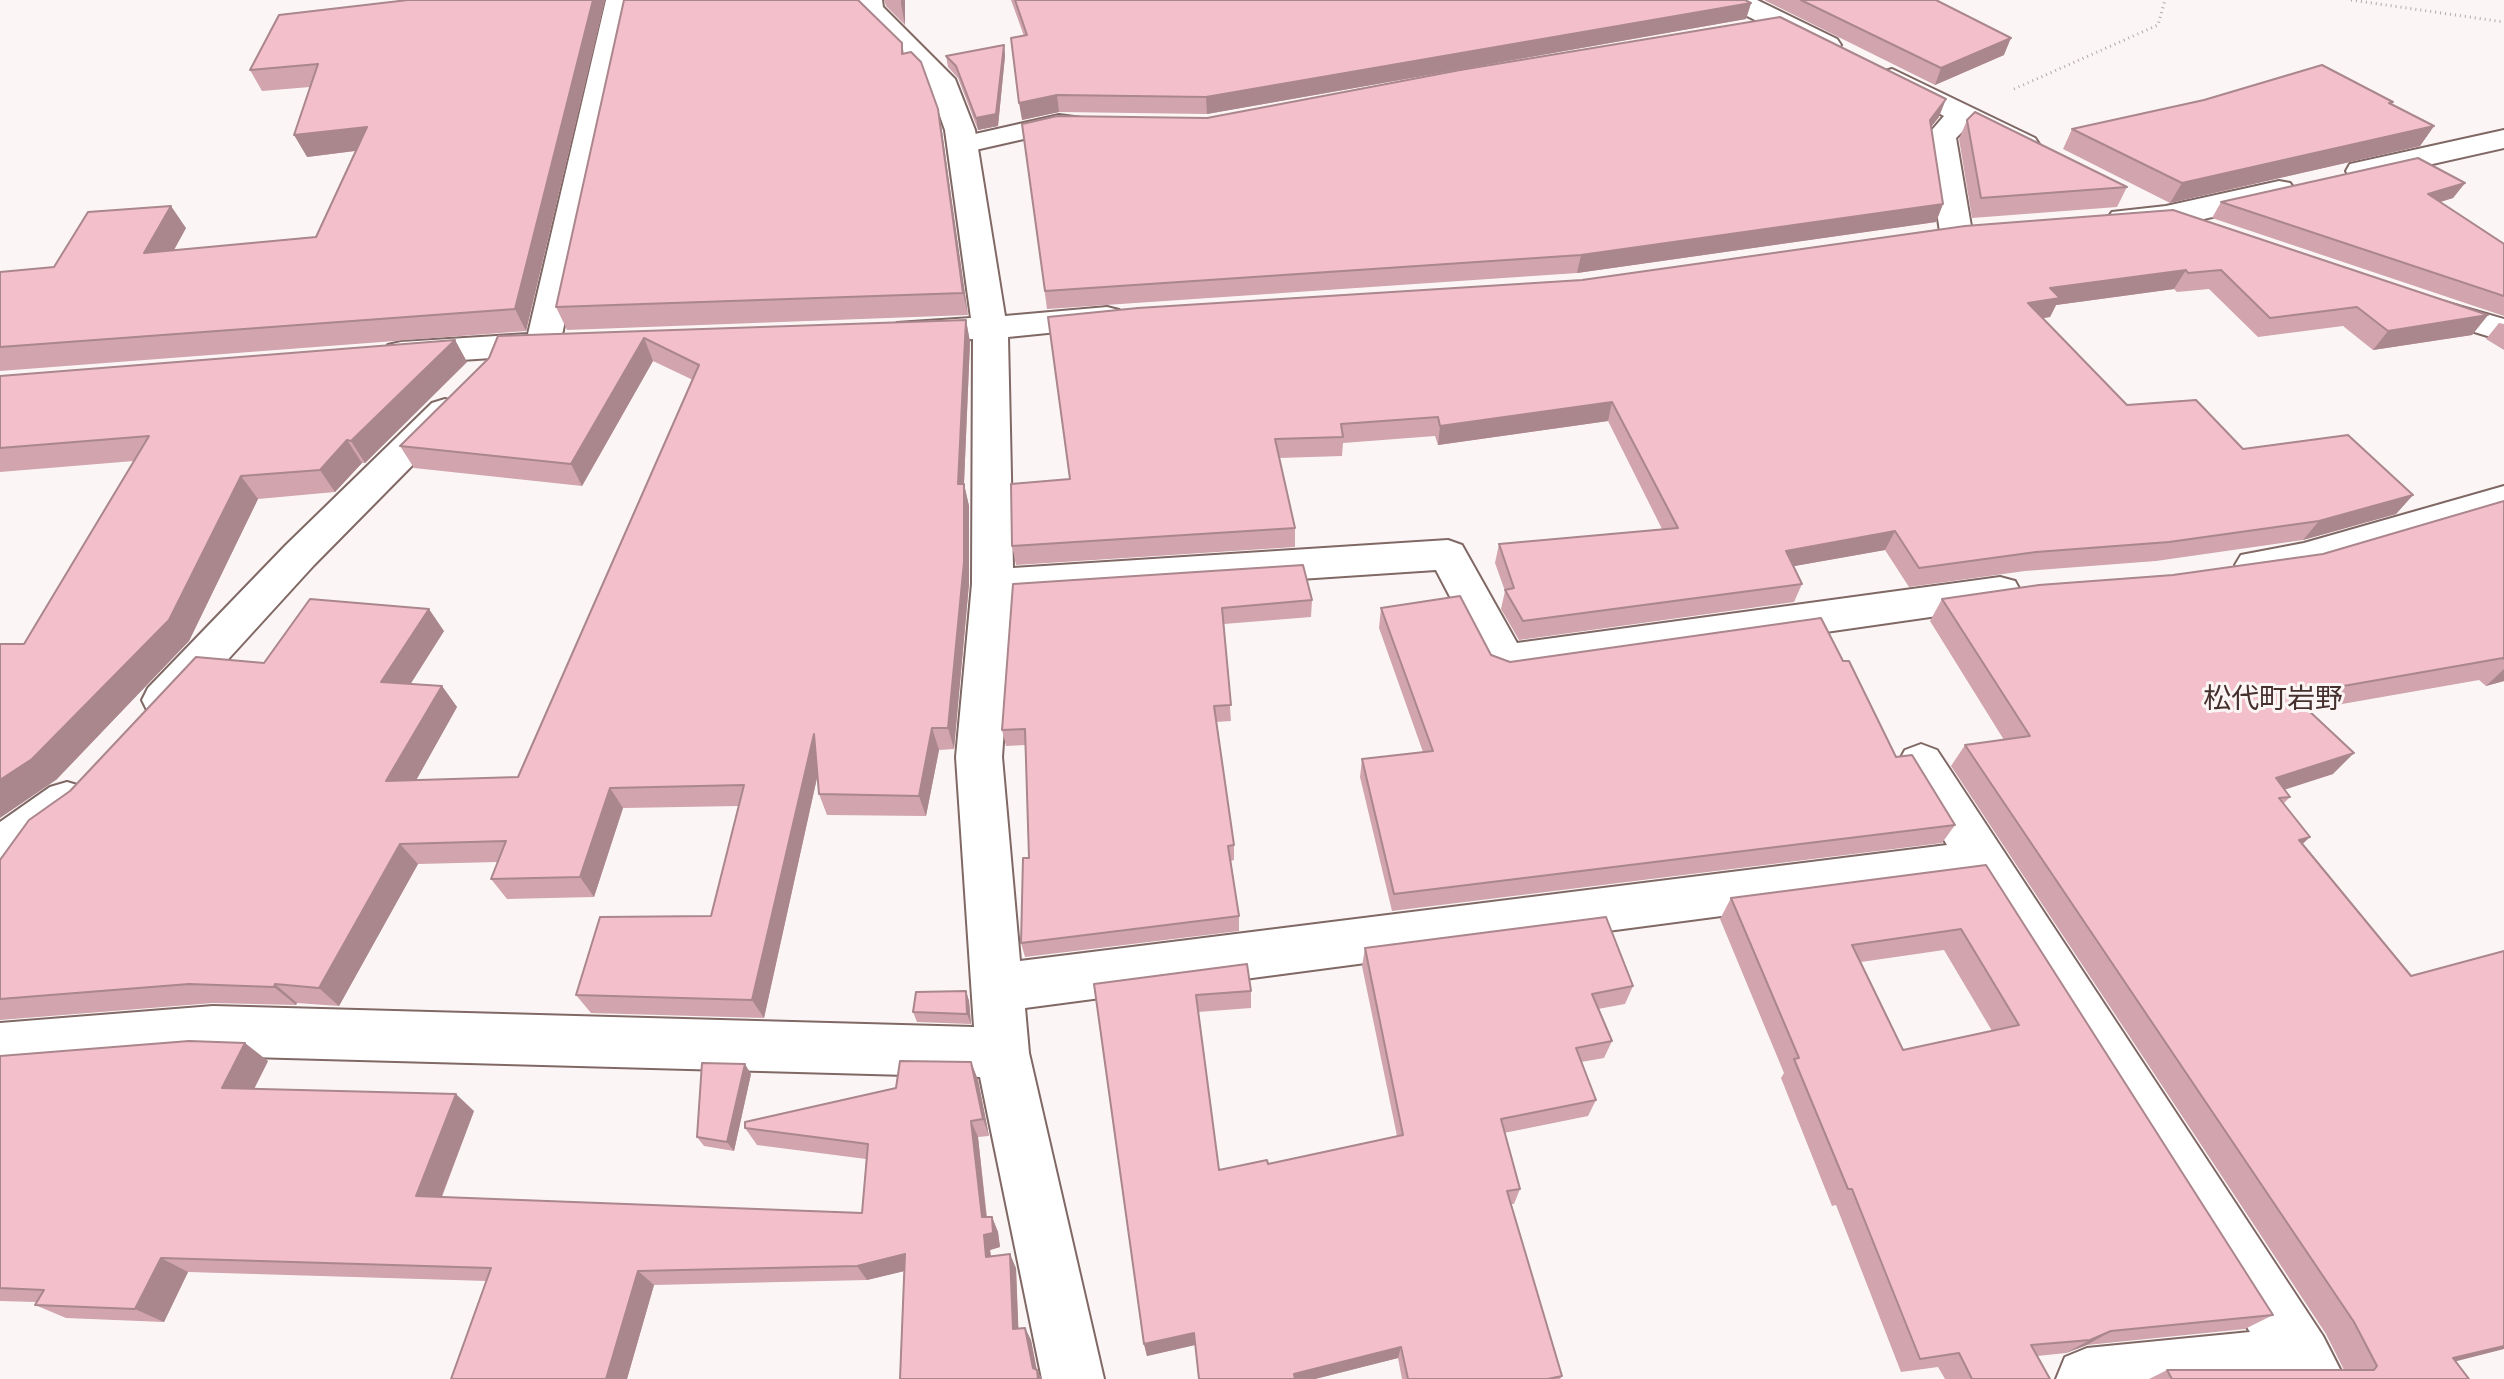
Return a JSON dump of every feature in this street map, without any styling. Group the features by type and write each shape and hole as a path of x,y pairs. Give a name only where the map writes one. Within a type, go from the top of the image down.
{"street":[{"path":"543,343 619,0"},
{"path":"869,0 870,9 941,79 960,130 990,328 993,584 979,757 996,988 1002,1053 1073,1379"},
{"path":"1736,0 2044,154"},
{"path":"1956,233 1941,137 1963,113"},
{"path":"2335,177 2504,139"},
{"path":"2091,222 2166,216 2304,184"},
{"path":"2111,188 2166,216 2226,237"},
{"path":"2391,295 2504,330"},
{"path":"878,332 990,328 1139,314"},
{"path":"368,356 591,342"},
{"path":"139,727 300,555 486,370 492,346"},
{"path":"2215,571 2304,558 2504,500"},
{"path":"993,584 1448,555 1505,661 2040,588"},
{"path":"1921,763 2308,1368 2087,1379"},
{"path":"0,848 75,796 96,773"},
{"path":"996,988 1984,861"},
{"path":"0,1048 213,1031 1002,1053"}],"lane":[{"path":"1736,31 1783,23"},
{"path":"962,145 1059,123 1104,124"}],"path":[{"path":"1963,113 2158,25 2165,0"},
{"path":"2351,0 2504,22"}],"building":[{"path":"408,0 593,0 515,309 0,347 0,272 54,267 88,212 171,206 144,253 316,237 367,127 294,135 318,64 250,70 279,15"},
{"path":"624,0 858,0 902,43 902,54 911,52 921,62 938,109 963,293 556,307"},
{"path":"1015,0 1745,0 1751,3 1206,97 1057,95 1019,103 1011,38 1027,35"},
{"path":"1801,0 1936,0 2011,38 1941,68"},
{"path":"1780,17 1946,99 1930,120 1943,204 1581,255 1045,291 1022,124 1057,116 1207,118 1460,70"},
{"path":"1004,45 996,114 976,118 956,66 946,56"},
{"path":"2322,65 2434,126 2182,183 2072,129 2204,100"},
{"path":"1975,112 2127,187 1981,198 1967,120"},
{"path":"2418,158 2465,183 2428,194 2504,244 2504,296 2221,202"},
{"path":"2173,210 2488,315 2388,331 2357,307 2270,318 2221,270 2188,273 2186,270 2050,288 2060,298 2028,303 2127,405 2196,400 2243,449 2348,435 2413,495 2319,521 2169,542 2036,552 1919,568 1895,531 1786,551 1802,584 1523,621 1505,590 1514,588 1499,544 1678,528 1612,402 1440,426 1438,417 1341,424 1343,437 1275,439 1295,528 1012,546 1011,484 1070,479 1048,317 1138,308 1582,280 1965,226"},
{"path":"966,320 958,484 964,484 964,562 948,728 932,728 919,796 819,794 814,734 752,1000 576,995 600,917 711,916 744,785 610,788 580,877 491,879 506,841 400,844 319,988 275,984 274,987 189,984 0,999 0,860 29,820 70,791 196,657 264,663 310,599 429,609 381,682 442,686 386,781 518,777 699,365 644,338 571,464 400,446 489,358 498,336"},
{"path":"455,340 351,441 347,440 320,470 241,476 169,620 32,759 0,780 0,644 24,644 149,436 0,448 0,376"},
{"path":"2504,501 2504,659 2292,695 2354,753 2276,778 2290,797 2279,798 2310,837 2299,840 2411,976 2504,951 2504,1346 2453,1358 2469,1379 2172,1379 2167,1370 2374,1370 2377,1366 2354,1322 1965,745 2030,736 1942,599 2039,585 2173,575 2323,554"},
{"path":"1303,565 1312,600 1222,608 1231,705 1214,706 1234,845 1228,846 1239,916 1021,943 1023,858 1029,858 1025,729 1002,730 1013,584"},
{"path":"1460,596 1491,655 1510,662 1821,618 1843,661 1849,661 1896,757 1912,755 1955,825 1394,894 1362,759 1433,751 1381,608"},
{"path":"1986,865 2273,1315 2111,1331 2090,1340 2031,1345 2050,1379 1972,1379 1959,1353 1920,1359 1852,1189 1848,1189 1794,1059 1799,1058 1731,898","holes":["1961,929 2019,1025 1903,1050 1852,945"]},
{"path":"1606,917 1633,986 1592,994 1612,1041 1576,1048 1596,1100 1501,1119 1520,1189 1507,1191 1562,1376 1548,1379 1408,1379 1401,1347 1294,1374 1295,1379 1199,1379 1194,1333 1144,1344 1094,984 1247,964 1251,991 1196,995 1219,1170 1267,1160 1268,1164 1403,1135 1365,948"},
{"path":"966,991 967,1014 913,1012 916,992"},
{"path":"189,1041 245,1043 222,1088 456,1094 416,1196 862,1213 868,1144 745,1128 745,1122 896,1088 900,1061 971,1062 983,1119 971,1121 982,1217 992,1217 993,1233 984,1235 986,1257 1010,1254 1013,1329 1025,1328 1038,1379 900,1379 905,1254 857,1266 638,1271 606,1379 451,1379 491,1268 161,1258 135,1309 35,1305 44,1290 0,1288 0,1056"},
{"path":"702,1063 745,1064 727,1142 697,1137"}],"district":[{"name":"松代町岩野","path":"2273,700"}]}
